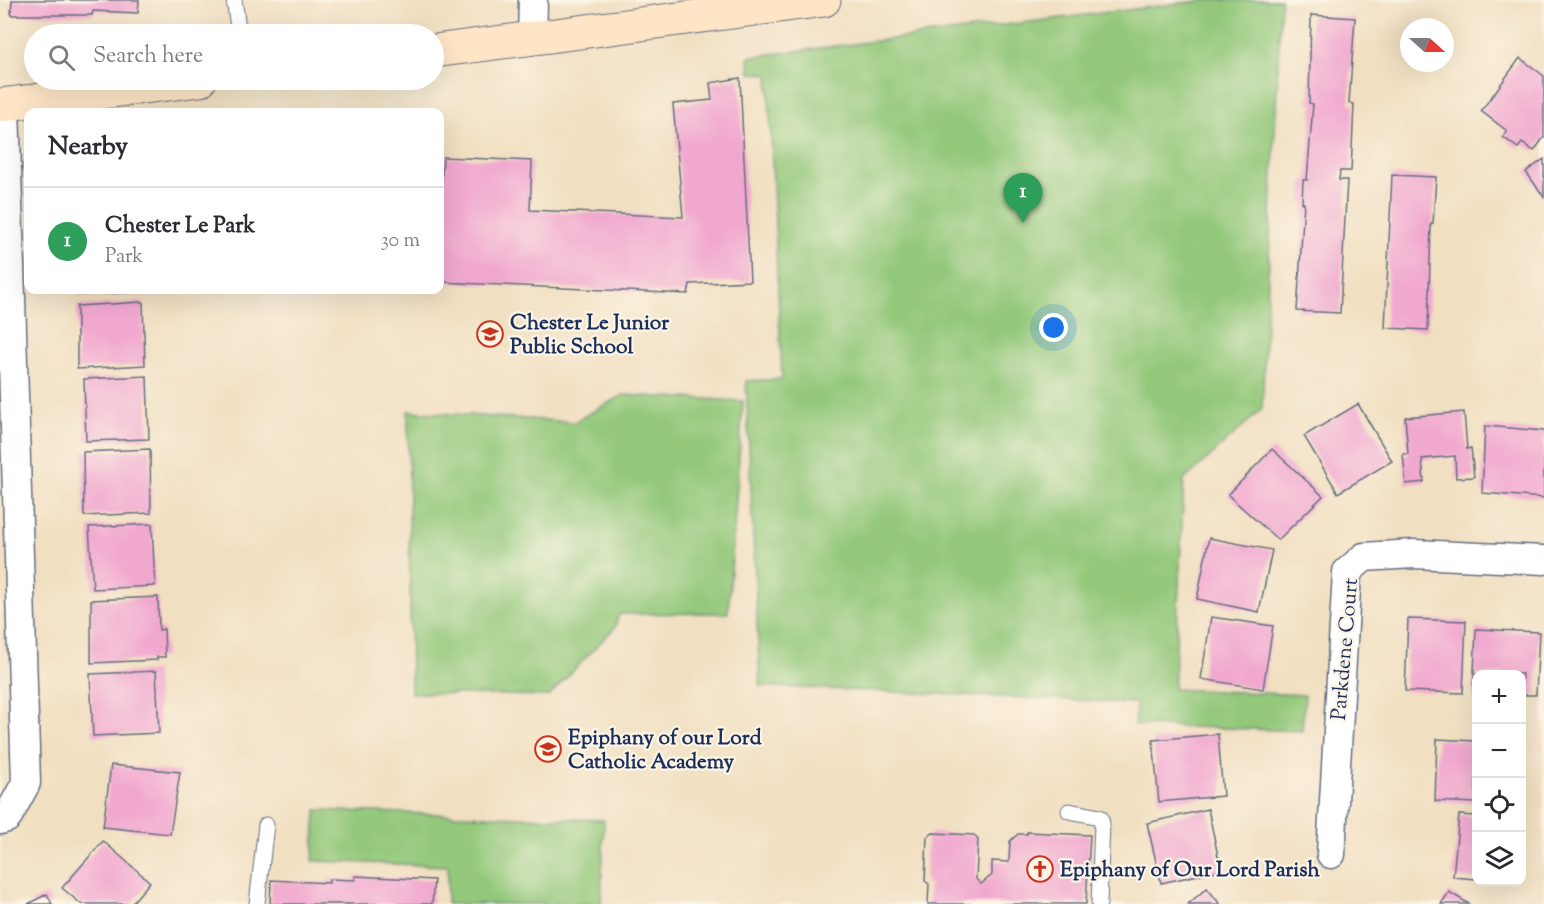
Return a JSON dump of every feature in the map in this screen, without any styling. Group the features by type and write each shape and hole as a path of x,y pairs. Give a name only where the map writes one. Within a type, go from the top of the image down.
{"street":[{"path":"532,39 533,0"},
{"path":"444,50 824,0"},
{"path":"0,820 7,818 26,783 3,105 121,90"},
{"name":"Parkdene Court","path":"1331,854 1347,572 1364,557 1404,555 1544,560"}],"lane":[{"path":"234,0 238,24"},
{"path":"1069,811 1100,817 1102,823 1099,904"},
{"path":"257,904 266,825"}],"green space":[{"path":"1206,0 1281,0 1262,409 1184,480 1174,689 1305,695 1302,731 1135,725 1136,703 760,686 746,381 782,379 768,74 750,73 749,57"},
{"path":"623,395 743,401 728,613 619,614 615,627 549,696 411,693 408,411 574,422"},
{"path":"316,810 604,820 601,904 447,904 448,866 313,861"}],"building":[{"path":"12,0 139,0 138,13 93,11 92,15 11,15"},
{"path":"1311,15 1355,18 1349,103 1354,104 1351,171 1340,171 1339,180 1347,180 1340,313 1297,311 1304,203 1302,203 1303,180 1307,180 1313,104 1309,103"},
{"path":"1520,58 1544,76 1544,137 1534,151 1522,143 1518,148 1503,137 1507,131 1481,111"},
{"path":"740,78 750,281 690,284 688,294 444,282 444,157 532,161 530,210 683,217 673,104 712,100 710,83"},
{"path":"1544,159 1544,197 1526,172"},
{"path":"1392,175 1436,177 1433,224 1431,224 1428,330 1385,328"},
{"path":"143,302 145,365 77,369 77,306"},
{"path":"147,376 149,439 86,441 84,379"},
{"path":"1358,404 1392,461 1338,493 1304,436"},
{"path":"1464,412 1467,449 1471,448 1474,477 1456,478 1455,456 1422,459 1424,482 1406,484 1403,454 1408,454 1405,417"},
{"path":"1485,426 1544,431 1544,498 1482,493"},
{"path":"150,449 151,513 84,516 83,452"},
{"path":"1272,449 1323,496 1278,540 1228,495"},
{"path":"152,524 155,586 93,589 89,527"},
{"path":"1209,538 1272,550 1259,612 1197,599"},
{"path":"158,597 159,630 164,629 165,657 157,657 157,660 91,663 91,600"},
{"path":"1211,617 1273,626 1263,689 1201,679"},
{"path":"1408,619 1466,621 1463,693 1405,691"},
{"path":"1476,629 1539,632 1536,695 1526,695 1526,670 1474,670"},
{"path":"156,671 159,733 93,736 90,674"},
{"path":"1218,734 1223,796 1159,802 1153,740"},
{"path":"1437,739 1472,741 1472,803 1435,801"},
{"path":"111,765 180,772 170,834 103,827"},
{"path":"1208,809 1221,870 1161,883 1147,823"},
{"path":"1459,815 1472,816 1472,879 1453,877"},
{"name":"Epiphany of Our Lord Parish","path":"1027,832 1090,835 1086,904 928,904 929,884 925,881 927,837 933,833 974,835 978,840 976,879 981,884 992,875 992,861 1009,862 1010,841 1018,834 1027,834"},
{"path":"103,841 150,882 131,904 81,904 62,888"},
{"path":"355,876 434,880 432,904 270,904 271,880 329,883 329,879 355,880"},
{"path":"1207,888 1220,904 1188,904"},
{"path":"1449,892 1469,904 1441,904"},
{"path":"47,894 52,904 28,904"}],"place":[{"name":"Chester Le Park","path":"1023,223"},
{"name":"Chester Le Junior Public School","path":"490,334"},
{"name":"Epiphany of our Lord Catholic Academy","path":"548,749"},
{"name":"Epiphany of Our Lord Parish","path":"1040,869"}]}
